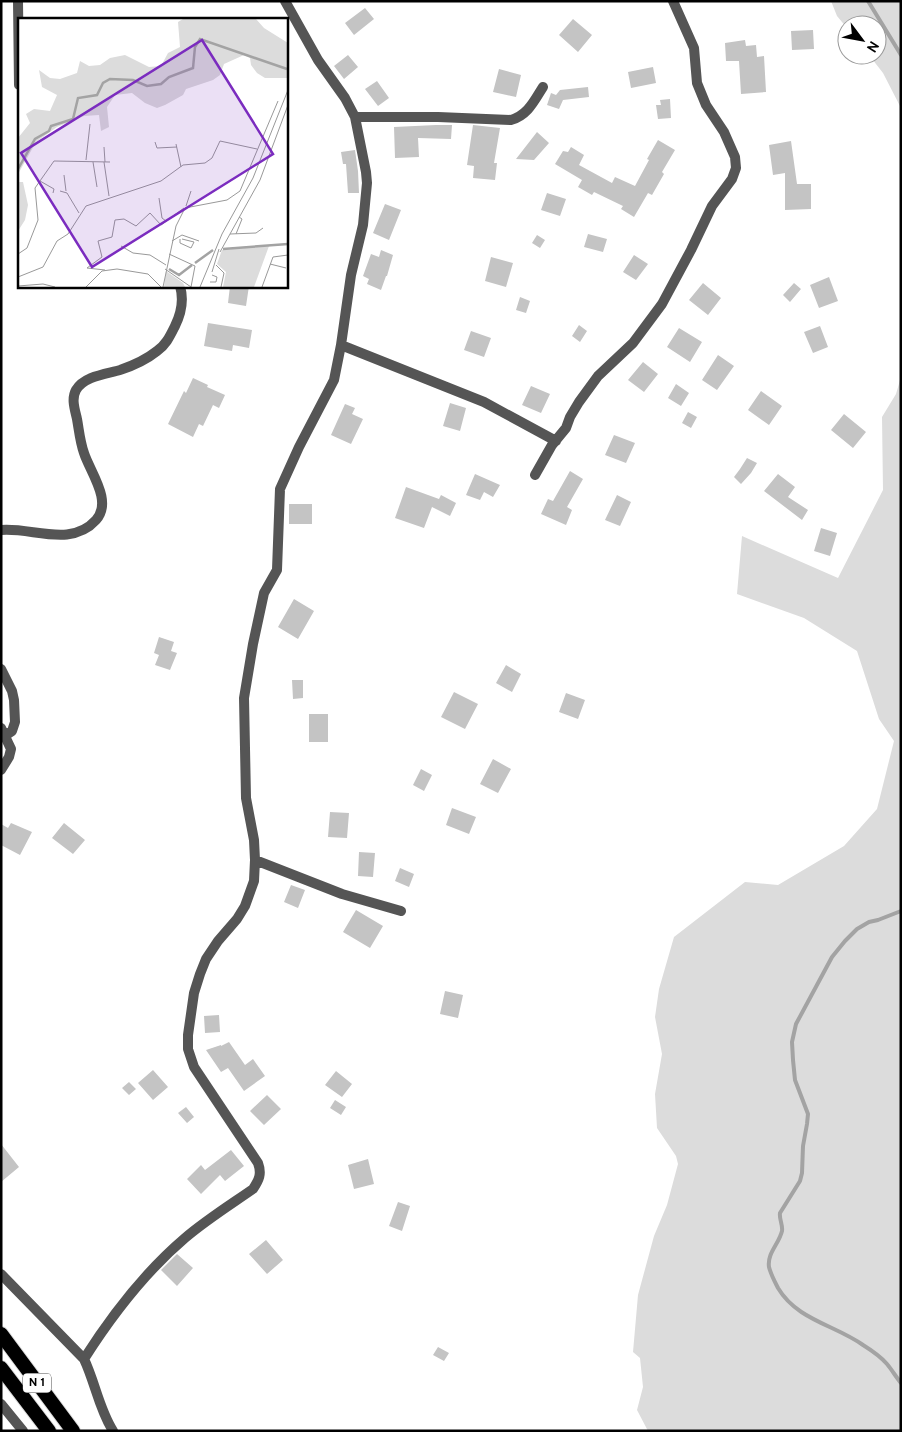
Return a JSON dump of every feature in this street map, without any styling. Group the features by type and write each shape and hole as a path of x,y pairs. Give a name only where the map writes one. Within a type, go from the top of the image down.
{"highway":[{"name":"N 1","path":"1,1334 73,1431"},
{"name":"N 1","path":"1,1368 49,1431"}],"street":[{"path":"18,1 18,18"},
{"path":"84,1359 118,1309 160,1262 185,1238 253,1189 260,1177 258,1163 194,1067 188,1049 190,1014 194,993 206,959 245,906 254,881 254,840 246,798 244,698 264,593 277,570 280,489 299,446 334,380 351,275 363,225 367,183 355,117 346,98 318,60 285,1"},
{"path":"536,475 552,446 566,428 579,402 598,376 633,343 662,304 712,206 732,179 736,168 735,157 724,132 706,105 697,83 694,48 673,1"},
{"path":"355,117 438,117 511,120 520,117 527,110 543,87"},
{"path":"1,530 50,535 68,534 81,530 97,518 101,511 102,503 100,491 80,439 73,400 76,391 81,383 122,369 157,352 165,343 179,318 182,300 180,288"},
{"path":"341,345 484,402 556,441"},
{"path":"1,669 12,691 15,722 12,731 4,732 11,749 9,757 1,770"},
{"path":"255,860 342,894 401,911"},
{"path":"1,1274 84,1359 113,1431"},
{"path":"1,1404 22,1431"}],"shaded area":[{"path":"831,1 901,1 901,108 877,65 887,65 887,15 837,16"},
{"path":"901,377 901,1431 648,1431 637,1410 643,1387 640,1358 633,1352 638,1295 654,1236 667,1205 678,1164 676,1156 657,1128 655,1094 662,1054 655,1017 659,989 674,937 745,882 778,885 844,846 877,809 894,741 879,719 857,651 804,618 737,594 742,536 838,578 883,490 882,417 896,394"}],"building":[{"path":"365,8 374,19 354,35 345,23"},
{"path":"573,19 592,35 578,52 559,35"},
{"path":"813,30 814,49 792,50 791,31"},
{"path":"745,40 746,46 756,45 757,57 764,56 766,92 741,94 739,61 726,61 725,43"},
{"path":"348,55 358,67 344,79 334,66"},
{"path":"653,67 656,83 631,88 628,72"},
{"path":"499,69 521,75 516,97 493,92"},
{"path":"377,81 389,98 378,106 365,89"},
{"path":"588,87 589,97 563,100 559,109 547,105 551,93 556,95 560,90"},
{"path":"670,99 671,118 658,119 656,105 661,105 660,100"},
{"path":"452,125 451,139 418,138 419,157 395,158 394,127"},
{"path":"473,125 500,128 494,163 497,163 495,180 473,178 474,166 467,165"},
{"path":"537,132 549,143 534,160 516,159"},
{"path":"658,140 675,150 662,172 664,174 652,195 648,193 634,217 621,209 623,206 594,192 592,195 578,187 582,180 555,164 563,151 568,152 571,147 584,155 579,165 612,183 615,177 635,186"},
{"path":"791,141 797,184 811,184 811,209 785,210 785,173 773,175 769,145"},
{"path":"355,150 359,193 348,193 346,164 343,164 341,152"},
{"path":"547,193 566,199 560,216 541,210"},
{"path":"385,204 401,210 389,240 373,233"},
{"path":"588,234 607,239 603,252 584,247"},
{"path":"537,235 545,240 540,248 532,243"},
{"path":"381,250 393,255 381,290 367,284 369,279 363,276 371,254 379,257"},
{"path":"634,255 648,264 636,280 623,272"},
{"path":"491,257 513,263 506,287 485,281"},
{"path":"829,277 838,301 819,308 810,285"},
{"path":"703,283 721,298 708,315 689,300"},
{"path":"794,283 801,289 790,302 783,295"},
{"path":"230,288 249,288 246,306 228,303"},
{"path":"520,297 530,301 526,313 516,310"},
{"path":"208,323 252,330 249,348 233,345 232,351 204,346"},
{"path":"579,325 587,331 580,342 572,336"},
{"path":"820,326 828,347 813,353 804,332"},
{"path":"679,328 702,342 690,362 667,347"},
{"path":"471,331 491,338 484,357 464,350"},
{"path":"718,355 734,366 717,390 702,380"},
{"path":"643,362 658,374 644,392 628,380"},
{"path":"193,378 225,395 219,408 213,405 203,426 199,424 193,437 168,424 184,391 186,393"},
{"path":"676,384 689,393 681,406 668,398"},
{"path":"531,386 550,394 541,413 522,405"},
{"path":"761,391 782,406 769,425 748,410"},
{"path":"450,403 466,408 460,431 443,426"},
{"path":"345,404 355,408 352,414 363,419 351,444 331,435"},
{"path":"688,412 697,417 691,428 682,423"},
{"path":"844,414 866,432 853,448 831,430"},
{"path":"614,435 635,443 626,463 605,455"},
{"path":"747,458 757,463 741,484 734,477"},
{"path":"570,471 583,479 567,507 572,510 566,525 541,514 548,499 553,501"},
{"path":"475,474 500,485 493,497 484,492 480,500 466,495"},
{"path":"778,474 795,487 788,497 808,510 802,520 764,491"},
{"path":"406,487 439,499 441,495 456,503 450,516 432,507 424,528 395,518"},
{"path":"617,495 631,502 620,526 605,520"},
{"path":"289,504 312,504 312,524 289,524"},
{"path":"821,528 837,533 830,556 814,551"},
{"path":"294,599 314,611 298,639 278,627"},
{"path":"159,637 174,642 171,651 177,653 170,670 155,665 159,655 154,653"},
{"path":"506,665 521,674 512,692 496,683"},
{"path":"292,680 303,680 303,698 293,699"},
{"path":"454,692 478,704 465,729 441,717"},
{"path":"566,693 585,700 578,719 559,712"},
{"path":"309,714 328,714 328,742 309,742"},
{"path":"493,759 511,769 498,793 480,784"},
{"path":"421,769 432,775 424,791 413,785"},
{"path":"452,808 476,817 469,834 446,825"},
{"path":"330,812 349,813 347,838 328,837"},
{"path":"11,823 32,832 20,855 1,845 1,824 8,828"},
{"path":"64,823 85,840 73,854 52,838"},
{"path":"359,852 375,853 373,877 358,876"},
{"path":"400,868 414,874 409,887 395,881"},
{"path":"291,885 305,890 298,908 284,902"},
{"path":"356,910 383,926 370,948 343,932"},
{"path":"445,991 463,995 458,1018 440,1014"},
{"path":"219,1015 220,1032 205,1033 204,1016"},
{"path":"229,1042 245,1065 253,1059 265,1076 244,1091 228,1068 221,1072 206,1050"},
{"path":"153,1070 168,1087 153,1100 138,1083"},
{"path":"336,1071 352,1084 342,1097 325,1085"},
{"path":"129,1082 136,1089 129,1095 122,1088"},
{"path":"267,1095 281,1109 264,1125 250,1111"},
{"path":"335,1100 346,1107 341,1115 330,1108"},
{"path":"186,1107 194,1117 187,1123 178,1113"},
{"path":"1,1144 19,1167 1,1182"},
{"path":"231,1150 244,1166 225,1181 220,1175 201,1194 187,1179 201,1165 205,1170"},
{"path":"368,1159 374,1184 354,1189 348,1165"},
{"path":"398,1202 410,1206 402,1231 389,1226"},
{"path":"266,1240 283,1260 267,1274 249,1254"},
{"path":"177,1254 193,1268 177,1286 161,1270"},
{"path":"438,1347 449,1353 444,1361 433,1355"}],"waterway":[{"path":"868,1 901,55"},
{"path":"901,911 869,922 857,929 845,941 832,957 796,1024 792,1042 795,1080 808,1114 803,1146 802,1173 800,1181 780,1213 782,1231 771,1253 769,1262 771,1273 778,1288 795,1308 873,1351 887,1364 901,1383"}]}
